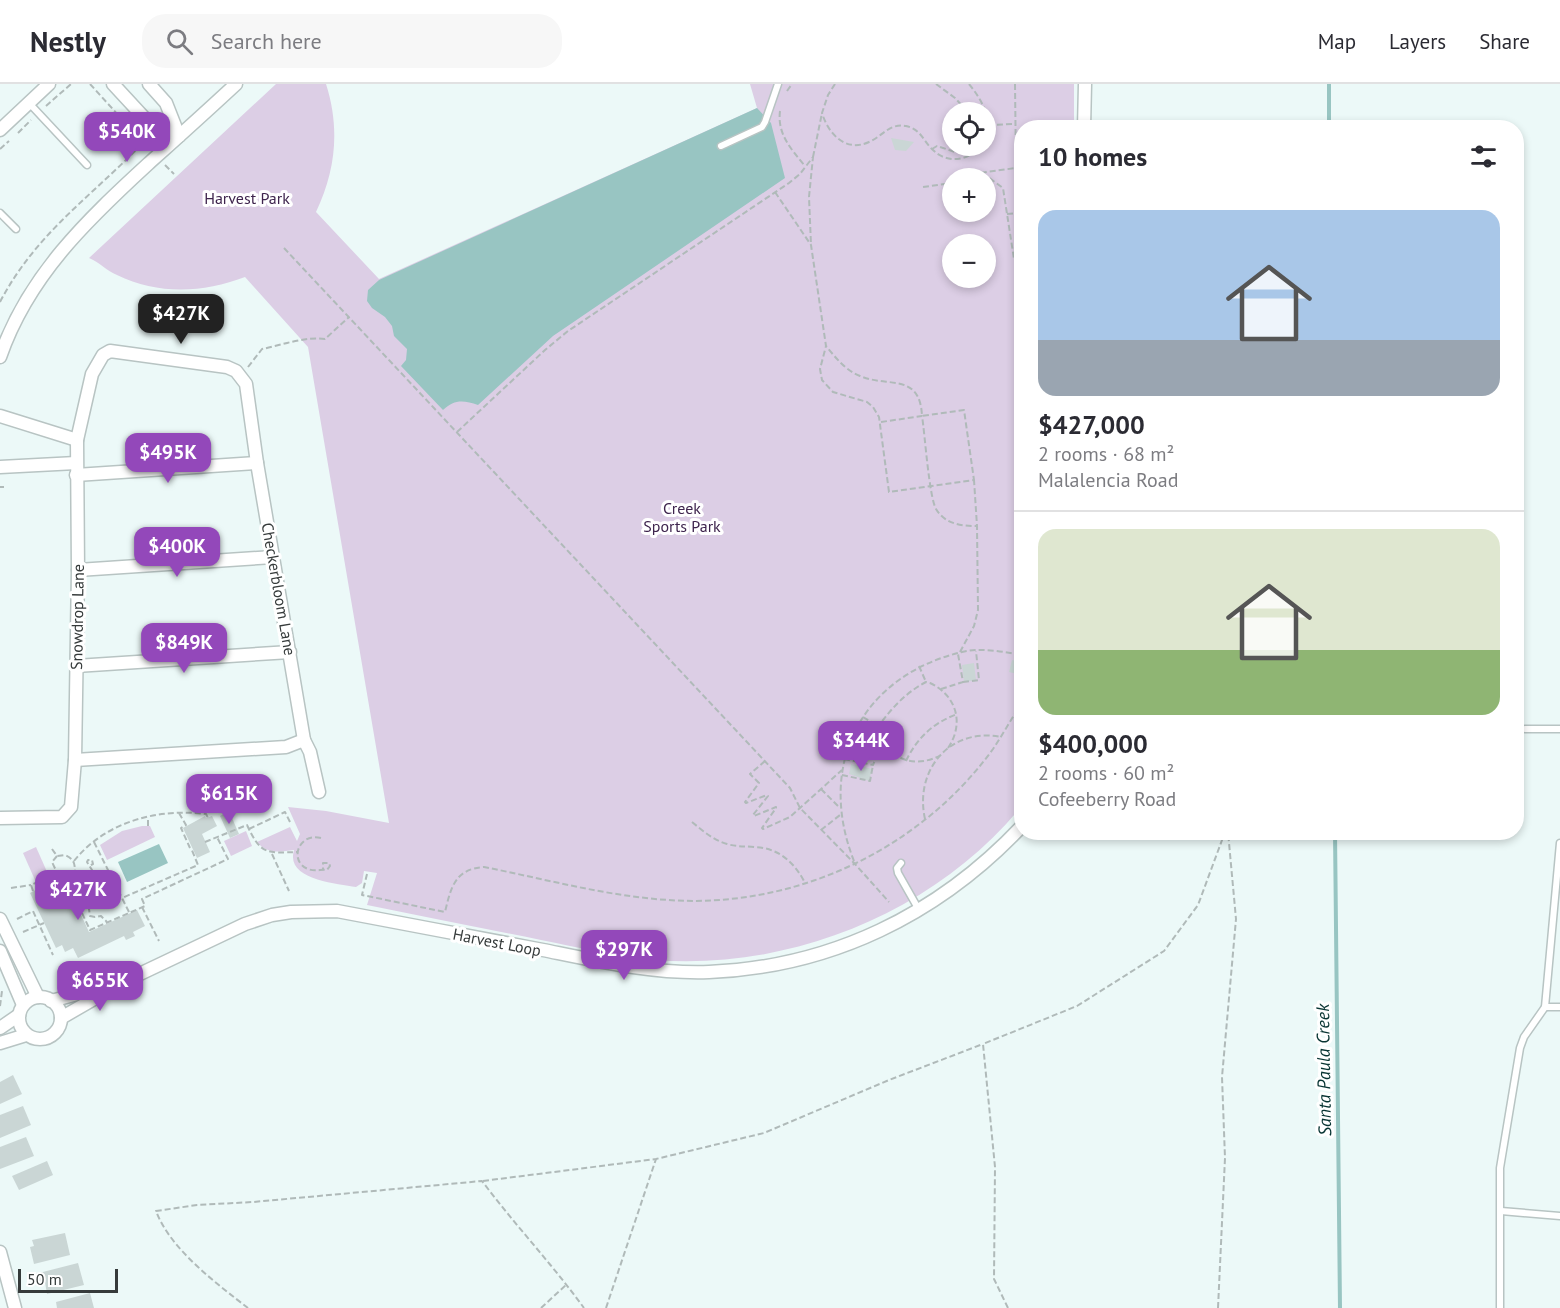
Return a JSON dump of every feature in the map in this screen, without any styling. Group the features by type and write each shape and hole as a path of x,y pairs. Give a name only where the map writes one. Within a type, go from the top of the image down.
{"street":[{"path":"0,130 49,84"},
{"path":"113,84 150,124 179,136"},
{"path":"149,84 166,103 179,136"},
{"path":"0,357 20,309 52,261 95,214 236,84"},
{"path":"1084,120 1085,84"},
{"name":"Snowdrop Lane","path":"0,818 62,817 71,807 75,760 78,570 77,440 92,374 103,355 110,351 121,351 227,367 236,371 244,380"},
{"name":"Checkerbloom Lane","path":"244,380 304,740 310,752 319,792"},
{"path":"0,416 77,440"},
{"path":"0,468 76,469 257,463"},
{"path":"78,570 273,557"},
{"path":"76,666 290,652"},
{"path":"75,760 286,747 304,740"},
{"name":"Harvest Loop","path":"61,1018 125,981 245,924 272,915 306,910 337,911 625,966 708,972 772,965 823,953 866,937 919,910 976,870 1014,834"},
{"path":"0,918 38,997"},
{"path":"0,951 21,1010 20,1027 26,1035 36,1039 48,1038 56,1032 61,1018 58,1009 51,1001 38,997 28,1000 21,1010 0,1028"},
{"name":"Harvest Loop","path":"51,1001 125,981"},
{"path":"0,1043 26,1035"},
{"path":"0,1252 15,1308"}],"lane":[{"path":"721,146 762,127 778,84"},
{"path":"29,103 87,165"},
{"path":"0,213 16,229"},
{"path":"1525,729 1560,729"},
{"path":"1500,1308 1500,1168 1520,1048 1524,1037 1545,1007 1560,843"},
{"path":"901,863 897,868 898,873 919,910"},
{"path":"1545,1007 1560,1007"},
{"path":"1501,1211 1560,1216"}],"path":[{"path":"0,302 31,253 71,210 117,170 139,147 139,138 90,84"},
{"path":"785,94 792,84"},
{"path":"835,84 826,99 822,113 813,157 809,197 812,245 826,345 820,369 824,384 833,392 867,402 876,411 889,492 974,480"},
{"path":"936,84 959,102"},
{"path":"969,84 980,102"},
{"path":"1014,84 1015,120"},
{"path":"780,108 779,122 783,136 806,167"},
{"path":"822,113 831,132 847,144 864,144 886,130 908,126 918,131 932,149 943,157 958,159 969,156"},
{"path":"996,125 1014,124"},
{"path":"139,142 143,142 174,174"},
{"path":"932,149 937,146 942,148"},
{"path":"457,432 544,350 568,331 793,180 813,157"},
{"path":"996,171 1014,168"},
{"path":"996,183 1003,188 1014,259"},
{"path":"923,187 942,184"},
{"path":"775,192 812,245"},
{"path":"1007,214 1014,214"},
{"path":"284,248 790,788 800,808 889,902"},
{"path":"244,380 262,349 304,341 312,336 325,339 349,317"},
{"path":"826,345 839,362 858,375 875,381 896,382 908,387 919,399 935,507 947,520 958,525 977,526"},
{"path":"879,422 964,410 974,480 978,610 974,626 959,653 963,682"},
{"path":"0,487 4,486"},
{"path":"855,864 840,815 841,775 844,759 863,717 886,689 919,666 932,660 976,651 991,650 1014,654"},
{"path":"941,689 979,680 976,651"},
{"path":"919,666 926,682 941,689 952,701 957,714 957,728 948,748"},
{"path":"926,682 908,692 898,701 877,728 882,743 892,754 906,761 924,762 940,755"},
{"path":"906,761 912,748 926,732 937,723 957,714"},
{"path":"367,874 362,895 445,912 450,890 456,881 467,870 475,867 669,900 700,901 743,897 805,884 855,864 898,839 925,819 967,779 1001,736 1014,715"},
{"path":"863,717 878,726"},
{"path":"925,819 923,790 929,771 940,755 962,740 976,736 1001,736"},
{"path":"841,775 870,781 873,765 882,743"},
{"path":"844,759 873,765"},
{"path":"765,761 750,774 759,783 745,802 768,796 753,814 754,816 777,808 762,830 790,817 842,770"},
{"path":"821,789 840,807"},
{"path":"249,829 285,812 291,824"},
{"path":"122,898 198,865 181,828 186,825 179,813"},
{"path":"74,861 81,852 119,826 148,816 179,813 206,814 208,818"},
{"path":"821,830 840,815"},
{"path":"148,816 148,826"},
{"path":"692,822 708,836 724,844 762,847 781,854 794,865 805,884"},
{"path":"205,842 248,825 263,851 272,854 298,852"},
{"path":"119,826 121,831"},
{"path":"91,893 89,889 77,883 74,861 65,855 57,856 52,862 60,879 64,877 90,930 145,906 142,899 228,859 217,837"},
{"path":"321,838 307,838 301,844 298,852 299,860 304,867 313,870 323,869"},
{"path":"248,1308 200,1271 161,1223 156,1211 197,1205 483,1181 656,1159 764,1133 889,1080 1077,1006 1164,951 1198,905 1223,840"},
{"path":"1218,1308 1226,1158 1222,1077 1236,919 1227,840"},
{"path":"94,842 129,912"},
{"path":"52,849 57,856"},
{"path":"272,854 289,891"},
{"path":"82,885 92,876 89,866"},
{"path":"11,888 31,885 57,873"},
{"path":"31,885 33,891"},
{"path":"91,893 96,892"},
{"path":"91,893 88,902 90,916 101,916 107,922"},
{"path":"142,907 159,941"},
{"path":"17,919 33,911 53,955"},
{"path":"22,932 44,923"},
{"path":"0,985 2,994 0,1006"},
{"path":"983,1044 995,1167 994,1279 1008,1308"},
{"path":"606,1308 656,1159"},
{"path":"483,1181 505,1212 567,1284 584,1308"},
{"path":"542,1308 567,1284"}],"green space":[{"name":"Creek Sports Park","path":"276,84 326,84 333,117 334,149 328,180 316,212 379,279 757,108 750,84 1074,84 1074,120 1014,120 1014,814 986,844 946,877 902,905 856,927 807,944 756,956 705,961 625,957 367,905 377,873 364,871 362,883 356,887 304,874 293,860 294,850 278,852 265,849 257,842 290,827 297,841 300,834 288,807 326,811 389,823 308,347 245,277 213,286 181,290 148,286 113,273 89,258"},
{"path":"150,826 155,837 107,860 100,845 122,831"},
{"path":"246,831 252,846 231,856 224,841"},
{"path":"36,847 48,874 35,880 23,853"}],"water":[{"path":"757,108 771,123 785,178 553,336 478,405 459,402 443,410 401,366 406,360 407,349 394,336 392,326 385,317 372,308 367,301 368,290 379,280"},
{"path":"159,844 168,863 127,882 118,862"}],"building":[{"path":"891,138 914,142 906,151 895,150"},
{"path":"1012,660 1014,660 1014,673 1009,672"},
{"path":"974,663 976,680 964,682 962,665"},
{"path":"851,764 872,769 869,781 849,774"},
{"path":"229,811 239,834 230,838 220,816"},
{"path":"205,816 206,818 212,816 217,826 202,834 210,852 197,858 183,828"},
{"path":"64,878 89,932 137,910 145,926 133,932 135,936 126,940 124,936 78,958 73,948 65,952 62,945 56,948 30,893 56,879 57,881"},
{"path":"13,1075 22,1094 0,1104 0,1082"},
{"path":"23,1106 31,1125 0,1138 0,1115"},
{"path":"26,1137 34,1156 0,1169 0,1147"},
{"path":"47,1161 53,1175 19,1190 12,1176"},
{"path":"65,1233 70,1255 34,1264 30,1247 34,1246 32,1240"},
{"path":"78,1263 84,1285 47,1294 45,1282 38,1284 35,1274"},
{"path":"90,1293 94,1308 57,1308 56,1302"}],"waterway":[{"name":"Santa Paula Creek","path":"1329,84 1329,120"},
{"name":"Santa Paula Creek","path":"1335,840 1340,1308"}],"park label":[{"name":"Harvest Park","path":"247,198"}]}
